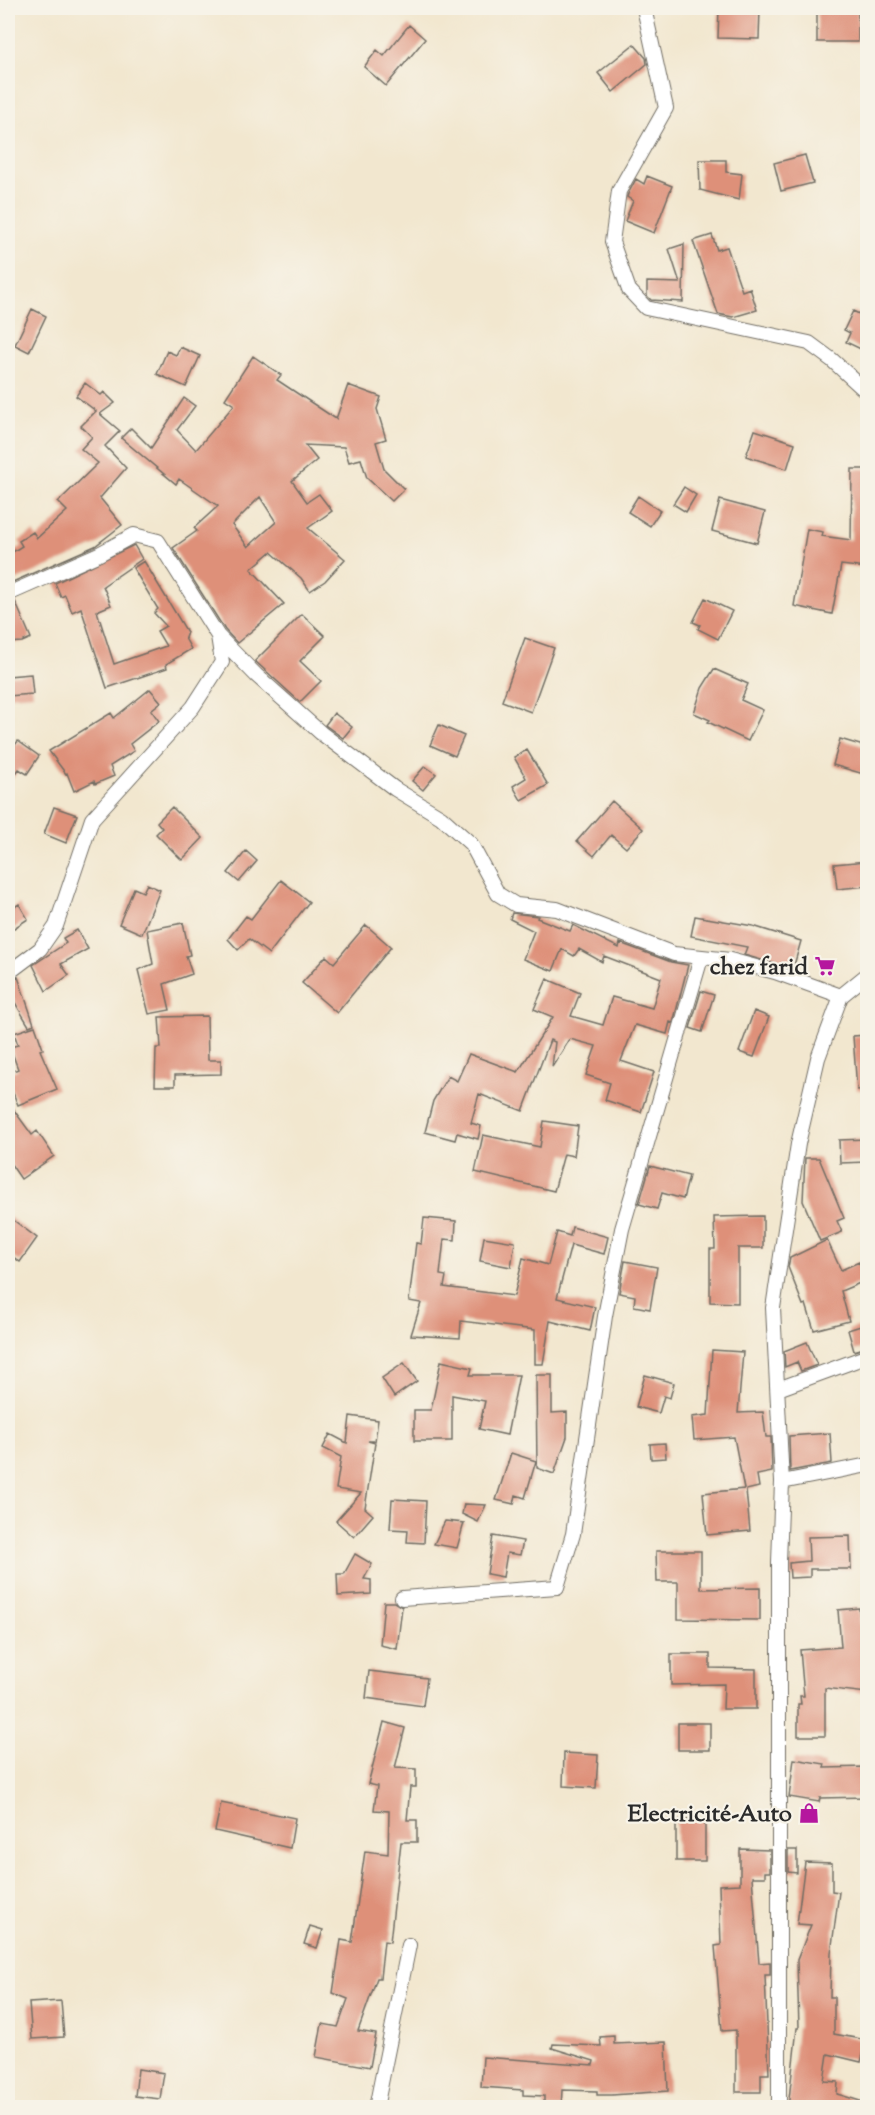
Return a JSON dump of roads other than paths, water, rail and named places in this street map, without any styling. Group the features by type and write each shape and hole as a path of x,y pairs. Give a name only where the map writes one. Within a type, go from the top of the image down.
{"street":[{"path":"644,8 666,108 619,191 612,242 629,290 646,308 809,342 867,393"},
{"path":"8,594 99,554 134,535 158,542 218,636 256,675 321,733 395,789 441,817 471,844 498,894 516,905 557,909 674,954 730,960 775,972 841,996"},
{"path":"8,973 40,949 56,926 92,819 193,707 222,662 218,636"},
{"path":"402,1598 557,1587 573,1534 605,1316 622,1229 701,958"},
{"path":"779,2108 779,1562 782,1482 773,1308 798,1144 818,1058 841,996 867,974"},
{"path":"778,1389 867,1356"},
{"path":"782,1482 867,1466"},
{"path":"376,2108 409,1945"}],"place":[{"name":"chez farid","path":"825,966"},
{"name":"Electricité-Auto","path":"809,1813"}]}
